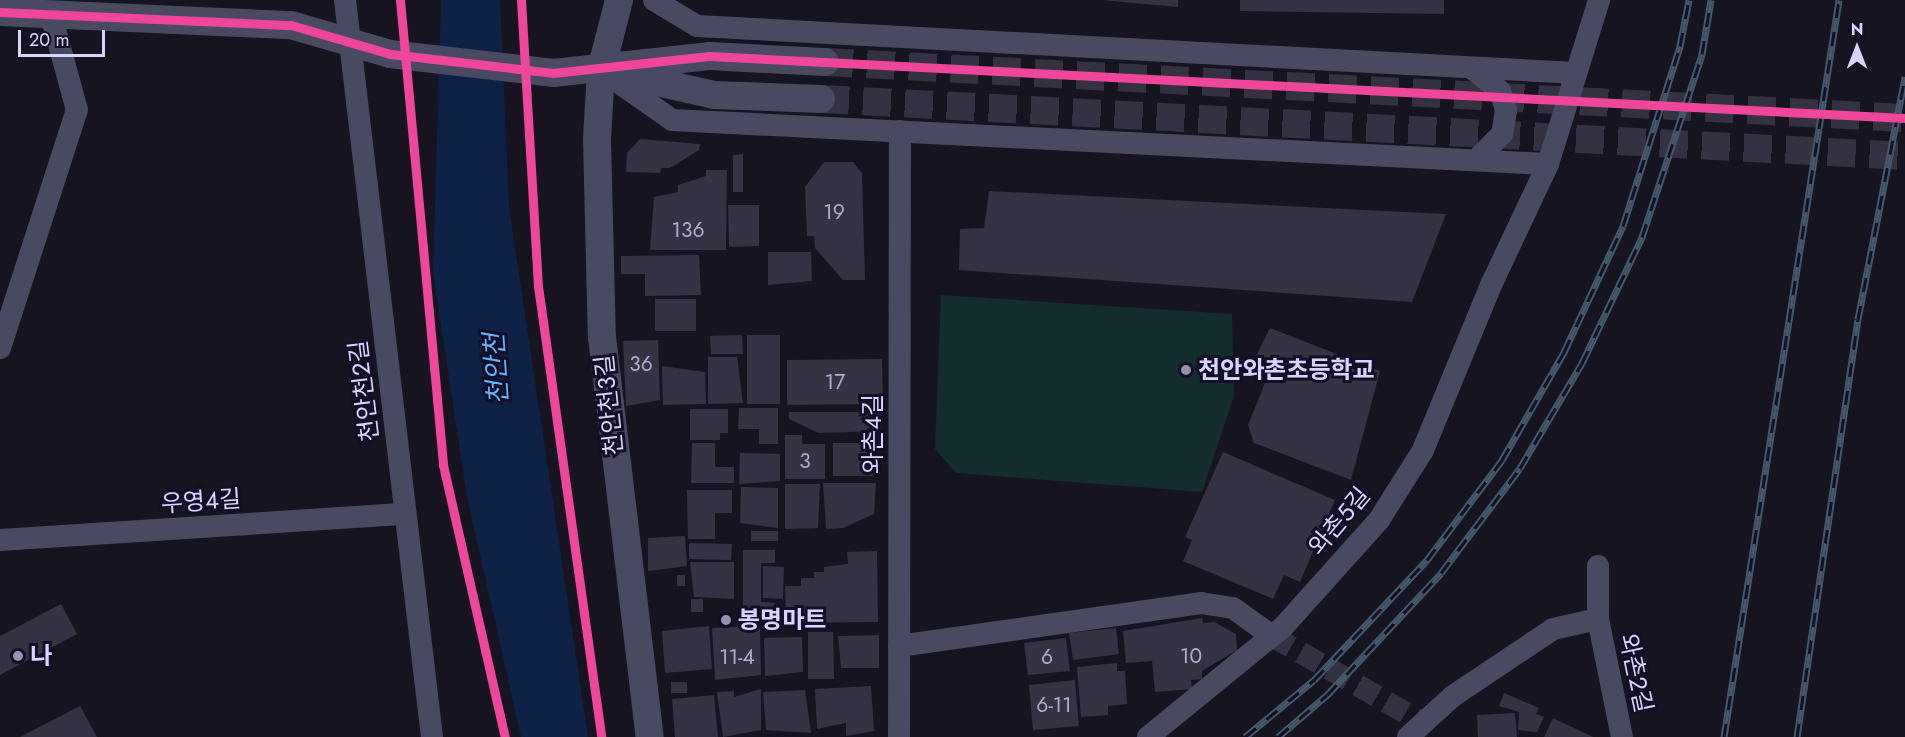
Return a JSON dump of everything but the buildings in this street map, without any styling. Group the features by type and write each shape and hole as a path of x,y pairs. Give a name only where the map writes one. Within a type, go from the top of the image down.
{"street":[{"name":"천안천2길","path":"345,0 432,737"},
{"name":"천안천3길","path":"619,0 601,70 602,337 650,737"},
{"path":"654,0 697,26 1576,74"},
{"name":"와촌5길","path":"1148,737 1272,636 1379,520 1423,450 1492,283 1548,164 1599,0"},
{"path":"0,12 51,15 90,8 291,25 349,39 390,54 553,72 601,70 709,56 825,62"},
{"path":"0,344 77,110 51,15"},
{"path":"601,70 714,95 821,99"},
{"path":"601,70 672,120 1548,164"},
{"path":"1474,70 1500,91 1506,110 1502,134 1476,160"},
{"name":"와촌4길","path":"899,737 900,131"},
{"name":"우영4길","path":"0,540 405,514"},
{"name":"와촌2길","path":"1598,566 1598,619 1622,737"},
{"path":"899,646 1201,603 1233,608 1272,636"},
{"path":"1408,737 1453,696 1553,628 1598,619"}],"green space":[{"path":"941,295 1232,314 1234,396 1202,492 956,473 935,449"}],"water":[{"name":"천안천","path":"441,0 500,0 509,207 588,737 521,737 467,497 433,272"}],"tunnel":[{"path":"825,62 1905,118"},
{"path":"821,99 1905,156"},
{"path":"1272,636 1423,723"}],"railway":[{"path":"1245,737 1314,680 1427,560 1502,460 1564,352 1623,226 1680,46 1689,0"},
{"path":"1278,737 1327,695 1441,573 1520,468 1582,363 1642,237 1702,54 1711,0"},
{"path":"1724,737 1839,0"},
{"path":"1797,737 1858,319 1905,77"}],"cycle path":[{"path":"400,0 443,465 505,737"},
{"path":"521,0 538,286 601,737"},
{"path":"0,12 291,25 390,54 553,73 709,56 1905,118"}],"place":[{"name":"천안와촌초등학교","path":"1186,370"},
{"name":"봉명마트","path":"726,620"},
{"name":"나","path":"18,656"}]}
